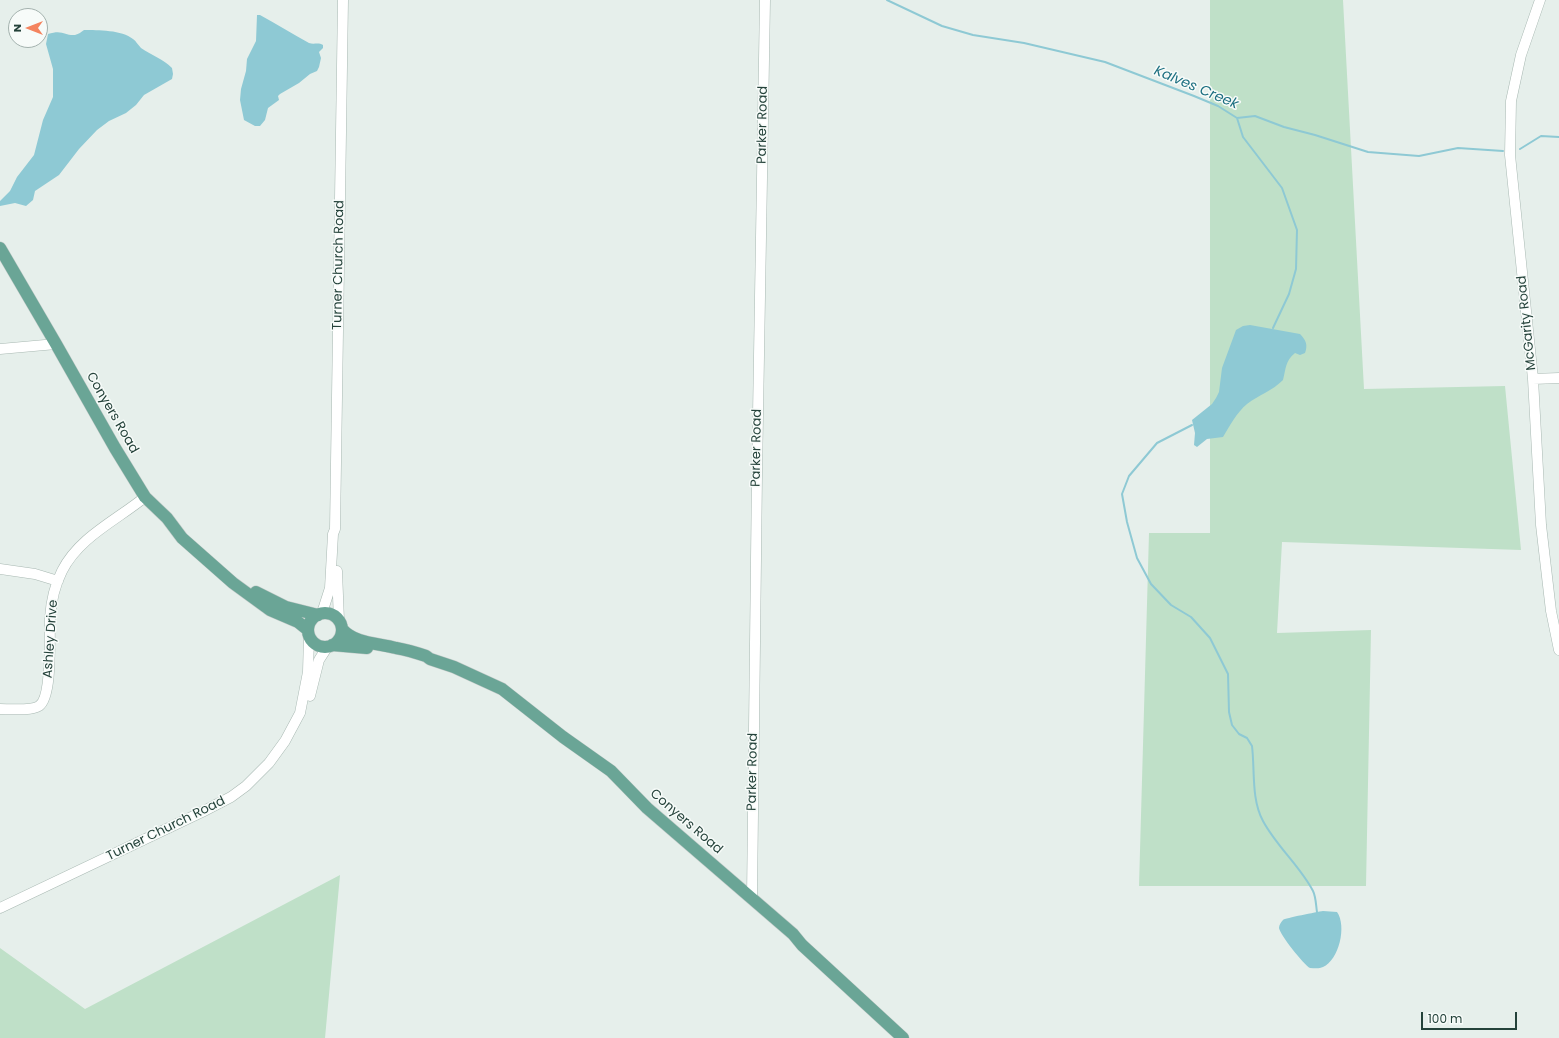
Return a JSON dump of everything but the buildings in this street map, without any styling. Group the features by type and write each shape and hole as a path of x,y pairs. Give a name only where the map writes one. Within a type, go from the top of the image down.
{"main road":[{"name":"Conyers Road","path":"0,248 115,448 145,497 167,518 182,538 226,578 270,610 298,622 308,634"},
{"name":"Conyers Road","path":"223,574 228,574 275,602 296,610 320,614"},
{"path":"320,614 333,616 340,625 340,638 330,646 317,645 308,634 310,621 320,614"},
{"name":"Conyers Road","path":"340,625 349,636 358,640 426,656 430,659 454,666 502,689 563,738 611,771 647,808 752,897 903,1038"},
{"name":"Conyers Road","path":"330,646 384,651 425,660 430,659"}],"street":[{"name":"Turner Church Road","path":"320,614 330,588 333,534 335,529 343,0"},
{"name":"Parker Road","path":"752,897 756,474 765,0"},
{"name":"McGarity Road","path":"1540,0 1521,55 1511,101 1510,155 1533,379 1541,525 1551,611 1559,650"},
{"path":"0,349 56,344"},
{"path":"1533,379 1559,378"},
{"name":"Ashley Drive","path":"0,709 27,709 38,707 44,702 48,679 52,599 58,581 67,563 78,548 145,497"},
{"name":"Turner Church Road","path":"335,529 337,533 340,625"},
{"path":"0,569 35,574 58,581"},
{"name":"Turner Church Road","path":"0,908 202,812 232,797 246,786 269,763 285,741 300,713 308,672 308,634"},
{"name":"Turner Church Road","path":"300,713 305,709 319,660 330,646"}],"green space":[{"path":"1210,0 1343,0 1364,389 1505,386 1521,550 1282,542 1277,633 1371,630 1366,886 1139,886 1149,533 1210,533"},
{"path":"340,875 325,1038 0,1038 0,948 85,1009"}],"water":[{"path":"257,15 260,15 309,43 323,45 323,48 319,52 321,58 317,71 280,94 278,96 279,100 268,108 265,120 260,126 255,126 244,120 240,100 247,59 256,41"},
{"path":"84,30 96,30 110,31 128,36 141,48 165,62 172,68 172,79 144,95 136,105 126,113 109,121 97,130 79,149 59,175 35,191 33,200 26,206 15,203 0,206 0,201 10,191 17,177 34,155 43,120 53,97 53,69 47,48 48,34 60,32 72,35 79,34"},
{"path":"1250,325 1300,334 1306,343 1305,353 1300,355 1295,353 1289,359 1286,365 1283,380 1243,407 1223,437 1207,439 1197,447 1194,445 1195,433 1192,420 1212,404 1219,392 1222,368 1236,330 1243,326"},
{"path":"1323,911 1337,912 1340,918 1341,926 1340,942 1329,963 1321,968 1310,968 1288,943 1280,932 1279,927 1285,919"}],"waterway":[{"name":"Kalves Creek","path":"887,0 942,26 973,35 1024,43 1105,62 1218,106 1237,118 1255,116 1284,127 1368,152 1419,156 1458,148 1503,151"},
{"path":"1237,118 1243,137 1282,188 1297,230 1296,269 1289,294 1273,328"},
{"name":"Kalves Creek","path":"1520,149 1541,136 1559,137"},
{"path":"1192,425 1157,443 1129,476 1122,494 1127,522 1137,558 1151,584 1171,605 1191,617 1210,638 1228,674 1229,712 1232,725 1239,734 1247,738 1252,746 1255,794 1259,812 1275,839 1308,882 1313,891 1317,912"}]}
